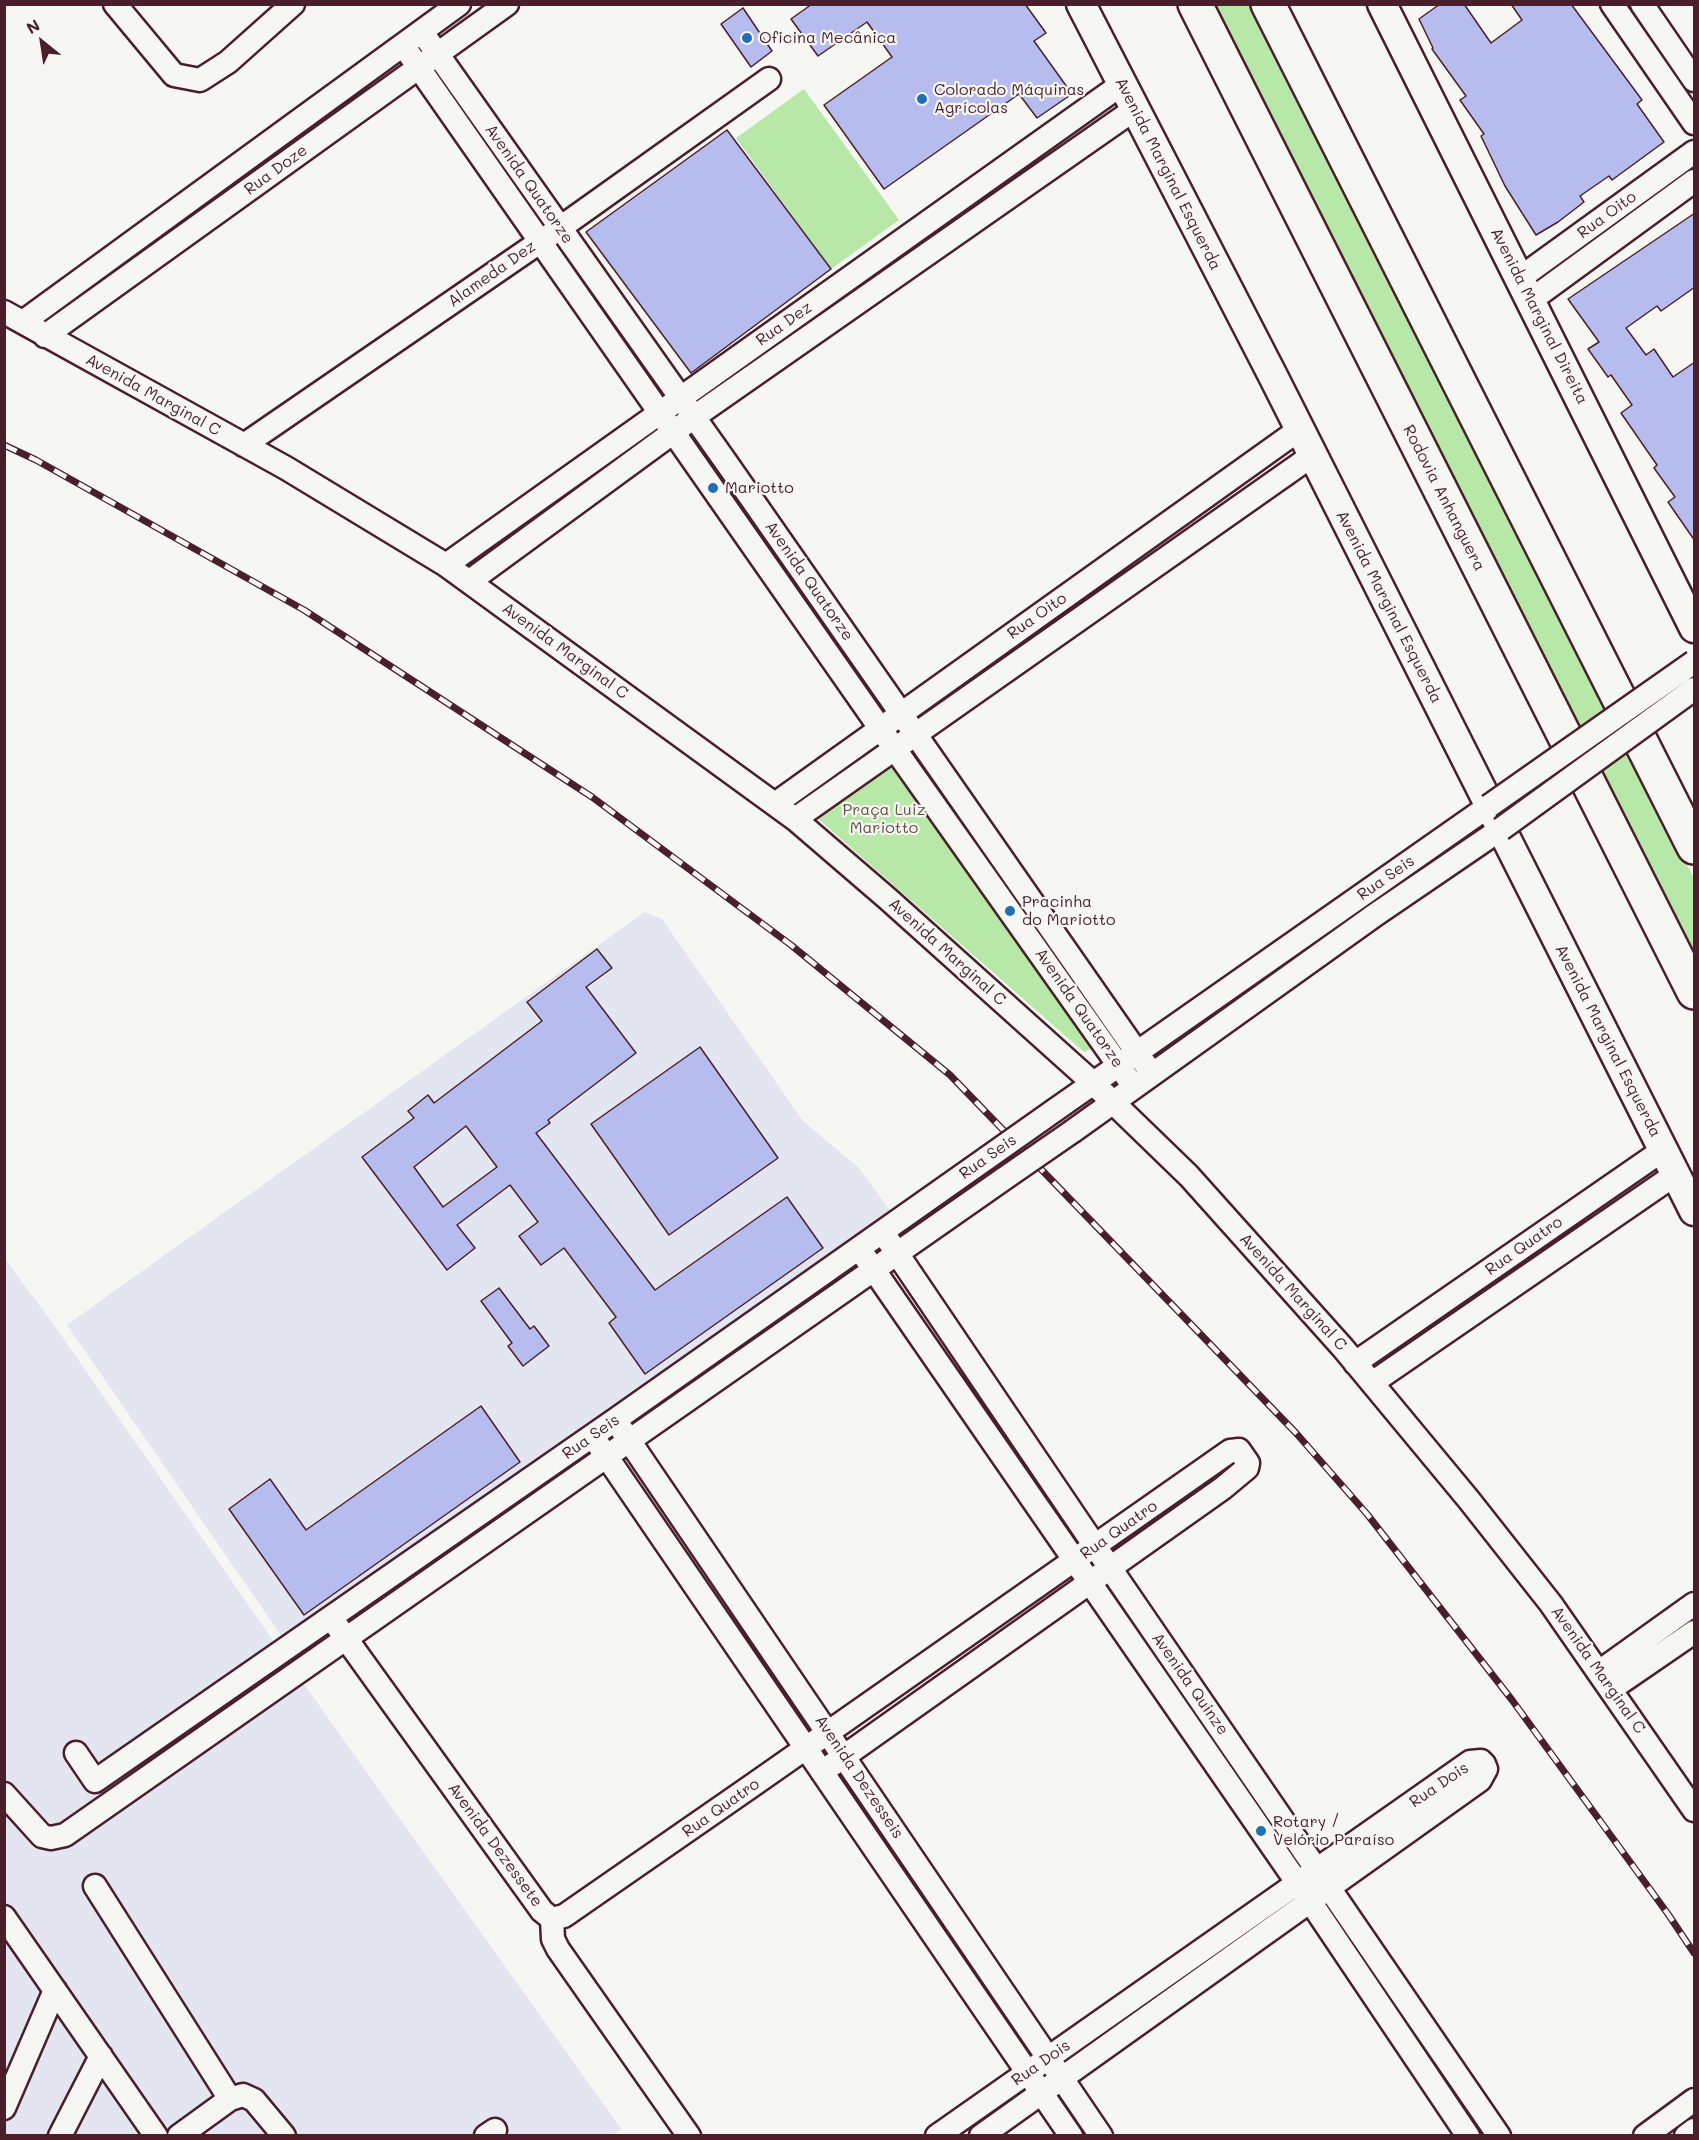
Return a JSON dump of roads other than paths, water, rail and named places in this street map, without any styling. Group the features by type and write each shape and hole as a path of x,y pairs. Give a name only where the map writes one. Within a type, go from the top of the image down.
{"highway":[{"name":"Rodovia Anhanguera","path":"1195,4 1695,992"},
{"path":"1268,4 1695,847"}],"main road":[{"name":"Avenida Marginal Esquerda","path":"1081,4 1300,429 1695,1211"},
{"name":"Avenida Marginal Direita","path":"1382,4 1695,628"}],"street":[{"path":"115,4 174,75 200,80 228,62 293,4"},
{"name":"Rua Doze","path":"14,317 459,4"},
{"name":"Rua Doze","path":"45,336 507,4"},
{"path":"1612,4 1695,123"},
{"path":"1642,4 1695,80"},
{"name":"Avenida Quatorze","path":"422,32 916,734 1143,1081"},
{"name":"Avenida Quatorze","path":"403,45 880,728 1128,1059"},
{"name":"Alameda Dez","path":"244,446 560,228 769,79"},
{"name":"Rua Dez","path":"446,565 659,411 1122,84"},
{"name":"Rua Dez","path":"470,581 694,417 1135,109"},
{"name":"Rua Oito","path":"1525,289 1695,152"},
{"name":"Rua Oito","path":"1525,289 1695,181"},
{"name":"Avenida Marginal C","path":"14,317 286,468 446,565 795,819 888,899 1093,1083 1189,1176 1355,1363 1469,1500 1551,1604 1695,1810"},
{"name":"Rua Oito","path":"775,804 1300,429"},
{"name":"Rua Oito","path":"795,819 1312,454"},
{"name":"Rua Seis","path":"4,1794 42,1836 51,1838 65,1835 1073,1131 1375,915 1695,662"},
{"name":"Rua Seis","path":"76,1753 95,1781 615,1420 1128,1059 1695,689"},
{"name":"Rua Quatro","path":"1355,1363 1669,1162"},
{"name":"Rua Quatro","path":"1372,1383 1669,1162"},
{"name":"Avenida Quinze","path":"883,1231 1095,1546 1499,2136"},
{"name":"Avenida Quinze","path":"859,1248 1076,1560 1468,2136"},
{"name":"Avenida Dezesseis","path":"615,1420 1101,2136"},
{"name":"Avenida Dezesseis","path":"592,1435 1071,2136"},
{"name":"Rua Quatro","path":"552,1918 564,1916 1230,1451 1239,1450 1248,1463 1247,1468 1223,1488 822,1772"},
{"path":"1208,1467 1223,1488"},
{"path":"350,1604 366,1624"},
{"path":"1605,1680 1695,1604"},
{"name":"Avenida Dezessete","path":"331,1617 542,1911 552,1918 551,1929 558,1948 689,2136"},
{"path":"1605,1680 1695,1632"},
{"name":"Rua Dois","path":"981,2136 1324,1878 1470,1762 1480,1761 1484,1764 1486,1769 1480,1780 1324,1878"},
{"path":"95,1886 230,2098"},
{"name":"Rua Dois","path":"937,2136 1048,2058 1304,1893"},
{"path":"4,1917 156,2136"},
{"path":"4,2108 55,1990"},
{"path":"60,2136 101,2056"},
{"path":"179,2136 230,2098 243,2095 254,2100 284,2136"},
{"path":"1645,2136 1695,2100"},
{"path":"1686,2136 1695,2130"}],"railway":[{"path":"4,445 36,460 304,610 592,797 791,945 950,1075 1296,1433 1367,1514 1512,1700 1694,1953"}],"place":[{"name":"Oficina Mecânica","path":"747,38"},
{"name":"Colorado Máquinas Agrícolas","path":"922,99"},
{"name":"Mariotto","path":"713,488"},
{"name":"Pracinha do Mariotto","path":"1010,911"},
{"name":"Rotary / Velório Paraíso","path":"1261,1831"}],"park label":[{"name":"Praça Luiz Mariotto","path":"884,819"}]}
